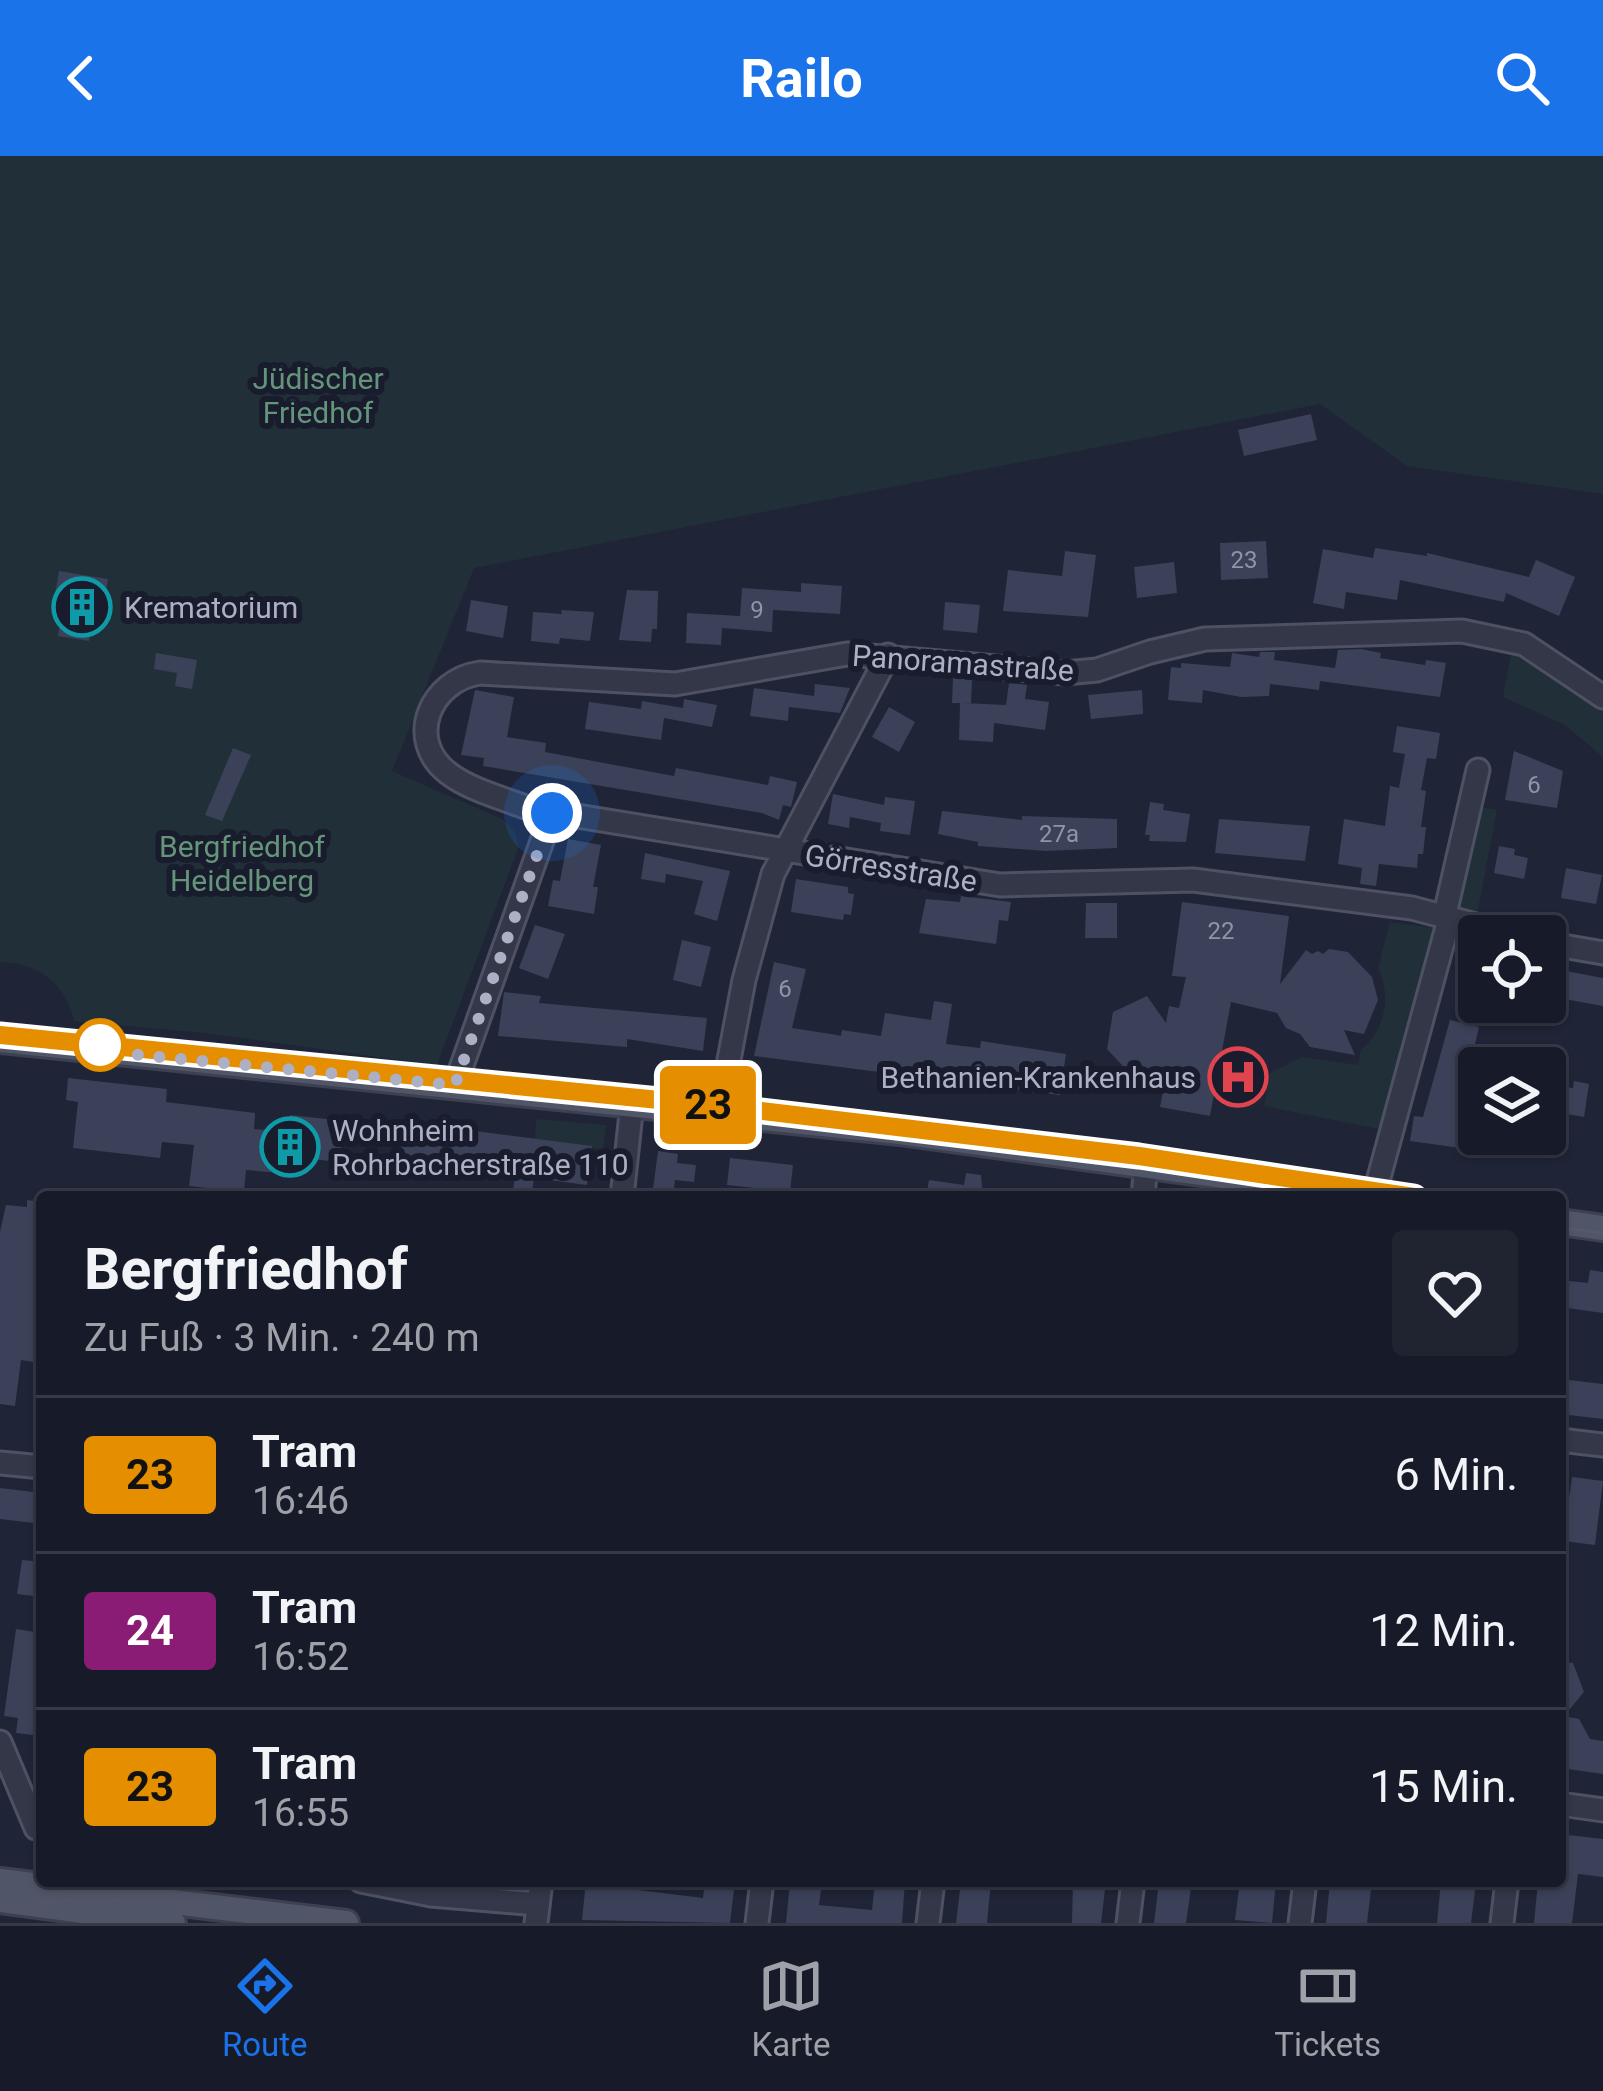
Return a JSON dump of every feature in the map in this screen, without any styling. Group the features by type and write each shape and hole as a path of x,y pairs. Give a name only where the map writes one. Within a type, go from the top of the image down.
{"main road":[{"path":"0,1040 719,1113 1146,1163 1335,1191"},
{"path":"1566,1223 1603,1228"},
{"path":"0,1881 36,1885"},
{"path":"49,1887 346,1923"},
{"path":"0,1900 173,1923"}],"street":[{"name":"Panoramastraße","path":"552,813 528,808 442,769 429,746 428,724 433,703 445,686 480,673 675,684 815,657 888,655 1065,673 1097,670 1204,640 1482,632 1535,650 1603,697"},
{"path":"719,1113 758,919 782,852 888,655"},
{"path":"1378,1191 1448,915 1478,770"},
{"path":"455,1085 552,813"},
{"name":"Görresstraße","path":"552,813 1000,885 1193,880 1458,918"},
{"path":"1566,947 1603,953"},
{"path":"623,1191 632,1104"},
{"path":"1144,1191 1146,1163"},
{"path":"1566,1441 1603,1445"},
{"path":"0,1463 36,1467"},
{"path":"0,1742 36,1821"},
{"path":"1566,1805 1603,1810"},
{"path":"393,1887 537,1914"},
{"path":"757,1923 761,1887"},
{"path":"928,1923 932,1887"},
{"path":"1128,1923 1132,1887"},
{"path":"1300,1923 1303,1887"},
{"path":"1502,1923 1506,1887"}],"green space":[{"path":"0,156 1603,156 1603,494 1407,466 1320,404 474,568 392,771 502,819 514,831 519,846 437,1065 205,1033 74,1021 64,996 48,978 26,966 0,962"},
{"path":"1512,649 1553,672 1603,710 1603,757 1565,725 1503,697"},
{"path":"1475,806 1497,810 1477,915 1453,906"},
{"path":"1390,922 1434,928 1379,1129 1264,1106 1270,1073 1302,1057 1358,1065 1361,1050 1376,1033 1384,1012 1385,990 1378,968"},
{"path":"536,1119 606,1125 603,1149 535,1139"}],"building":[{"path":"1311,414 1317,440 1244,456 1238,430"},
{"path":"1266,541 1268,578 1221,580 1220,543"},
{"path":"1375,548 1427,553 1529,577 1536,560 1575,577 1559,616 1506,593 1504,602 1400,580 1397,600 1346,592 1344,609 1313,603 1323,549 1373,558"},
{"path":"1065,551 1096,555 1088,617 1003,611 1008,570 1062,576"},
{"path":"1174,562 1177,593 1137,598 1134,567"},
{"name":"Krematorium","path":"59,571 108,579 102,614 94,613 89,641 58,636 63,607 53,606"},
{"path":"801,583 842,586 840,614 773,610 772,632 722,628 721,645 686,643 687,613 740,616 742,588 801,592"},
{"path":"627,590 658,591 657,629 652,629 651,642 619,640"},
{"path":"471,600 508,606 503,638 466,631"},
{"path":"945,602 980,605 977,633 943,630"},
{"path":"561,610 594,612 590,641 531,641 533,612 562,614"},
{"path":"1338,650 1381,653 1380,658 1446,663 1440,697 1320,681 1319,690 1270,684 1269,696 1203,690 1202,703 1168,700 1171,667 1181,668 1181,663 1230,667 1232,653 1259,657 1260,652 1275,652 1274,660 1335,668"},
{"path":"156,653 197,660 192,689 175,686 177,673 154,669"},
{"path":"953,678 972,680 971,703 963,703 1006,705 1009,683 1027,685 1025,699 1049,702 1045,730 994,723 993,742 959,740 960,703 952,703"},
{"path":"815,684 850,688 840,713 789,707 788,721 750,716 754,688 814,696"},
{"path":"475,690 514,697 507,737 546,743 545,752 674,776 676,768 768,785 770,776 797,782 791,807 783,805 779,820 762,813 483,766 484,758 461,755"},
{"path":"1142,690 1143,714 1091,719 1088,695"},
{"path":"684,699 717,705 712,727 664,718 661,740 585,729 589,702 641,709 642,701 683,708"},
{"path":"889,707 915,722 899,752 872,737"},
{"path":"1397,726 1440,733 1436,759 1427,758 1421,790 1426,791 1423,854 1418,854 1417,868 1379,864 1376,886 1360,884 1362,868 1338,864 1344,819 1385,826 1390,786 1399,788 1405,754 1393,752"},
{"path":"233,748 251,755 222,821 205,815"},
{"path":"1514,751 1563,771 1557,808 1505,800"},
{"path":"833,794 884,805 885,797 915,801 910,835 880,831 881,823 850,817 849,828 828,824"},
{"path":"1150,802 1164,804 1163,810 1190,814 1186,842 1149,841 1150,835 1145,835"},
{"path":"942,811 1022,820 1022,816 1117,819 1117,848 1046,851 978,846 978,842 938,834"},
{"path":"1219,819 1310,826 1305,861 1215,853"},
{"path":"568,839 601,845 593,887 598,887 594,914 548,906 553,880 560,881"},
{"path":"1499,846 1528,858 1524,879 1494,873"},
{"path":"645,853 730,871 717,921 694,914 703,881 666,874 665,883 641,879"},
{"path":"1566,868 1602,875 1596,904 1561,898"},
{"path":"796,879 848,887 848,893 854,894 851,915 844,914 843,920 791,912"},
{"path":"961,896 1011,902 1008,921 999,920 996,944 919,933 926,899 960,902"},
{"path":"1182,902 1289,916 1280,984 1306,950 1312,954 1329,949 1348,952 1372,977 1378,1000 1364,1034 1344,1030 1355,1055 1310,1047 1300,1034 1286,1028 1277,1013 1231,1002 1210,1116 1160,1107 1166,1075 1138,1071 1131,1075 1107,1049 1113,1012 1147,996 1166,1023 1169,1006 1179,1008 1186,977 1172,976"},
{"path":"1086,903 1117,903 1117,938 1085,938"},
{"path":"535,925 565,934 548,979 519,968"},
{"path":"682,940 711,947 701,987 673,980"},
{"path":"774,962 806,969 792,1028 881,1036 885,1013 931,1020 934,1001 952,1004 946,1044 980,1048 981,1041 1066,1054 1060,1095 754,1056"},
{"path":"1566,971 1603,978 1603,1006 1566,999"},
{"path":"504,992 541,996 539,1003 707,1018 703,1051 627,1039 627,1047 498,1036"},
{"path":"1450,1020 1479,1027 1474,1047 1458,1047 1458,1148 1410,1141 1414,1116 1423,1117"},
{"path":"68,1078 167,1089 166,1102 255,1113 254,1129 288,1132 290,1115 345,1121 339,1162 292,1157 292,1174 246,1170 244,1191 189,1186 194,1145 162,1142 160,1158 73,1148 78,1102 66,1100"},
{"path":"1574,1081 1589,1084 1584,1117 1566,1114 1566,1087 1573,1088"},
{"path":"402,1125 592,1146 587,1185 534,1178 532,1191 513,1191 515,1176 401,1161"},
{"path":"658,1151 678,1154 677,1163 696,1165 694,1182 675,1180 674,1191 653,1191"},
{"path":"730,1158 793,1165 790,1191 727,1185"},
{"path":"966,1173 981,1175 982,1191 927,1191 929,1180 964,1185"},
{"path":"27,1200 36,1201 36,1340 33,1362 21,1360 15,1406 0,1404 0,1232 6,1205 27,1207"},
{"path":"1590,1270 1603,1272 1603,1313 1566,1308 1566,1281 1588,1283"},
{"path":"1566,1380 1603,1384 1603,1419 1566,1415"},
{"path":"1572,1477 1603,1481 1595,1545 1566,1541"},
{"path":"0,1488 36,1492 36,1523 0,1519"},
{"path":"22,1560 36,1561 36,1596 17,1594"},
{"path":"16,1629 36,1632 36,1735 16,1733 18,1718 4,1716"},
{"path":"1566,1662 1573,1663 1584,1692 1566,1714"},
{"path":"1566,1716 1579,1719 1590,1739 1603,1741 1603,1774 1566,1769"},
{"path":"1566,1835 1603,1839 1603,1877 1578,1874 1572,1923 1534,1923 1537,1887 1566,1887"},
{"path":"585,1887 703,1898 704,1887 734,1887 730,1923 582,1920"},
{"path":"789,1887 821,1887 819,1905 872,1910 874,1887 905,1887 902,1923 786,1923"},
{"path":"960,1887 990,1887 987,1923 956,1923"},
{"path":"1073,1887 1105,1887 1101,1923 1072,1923"},
{"path":"1158,1887 1191,1887 1186,1923 1154,1923"},
{"path":"1239,1887 1275,1887 1272,1923 1235,1920"},
{"path":"1329,1887 1371,1887 1367,1923 1326,1923"},
{"path":"1440,1887 1476,1887 1471,1923 1437,1923"}],"tram line":[{"path":"0,1035 720,1106 1139,1156 1373,1191"},
{"name":"23","path":"0,1035 720,1106 1139,1156 1374,1191"},
{"path":"1566,1228 1603,1233"}],"place":[{"name":"Krematorium","path":"82,607"},
{"name":"Bethanien-Krankenhaus","path":"1238,1077"},
{"name":"Wohnheim Rohrbacherstraße 110","path":"290,1147"}],"route":[{"path":"100,1045 100,1050 139,1055 455,1085 552,813"}],"park label":[{"name":"Jüdischer Friedhof","path":"318,395"},
{"name":"Bergfriedhof Heidelberg","path":"242,863"}]}
